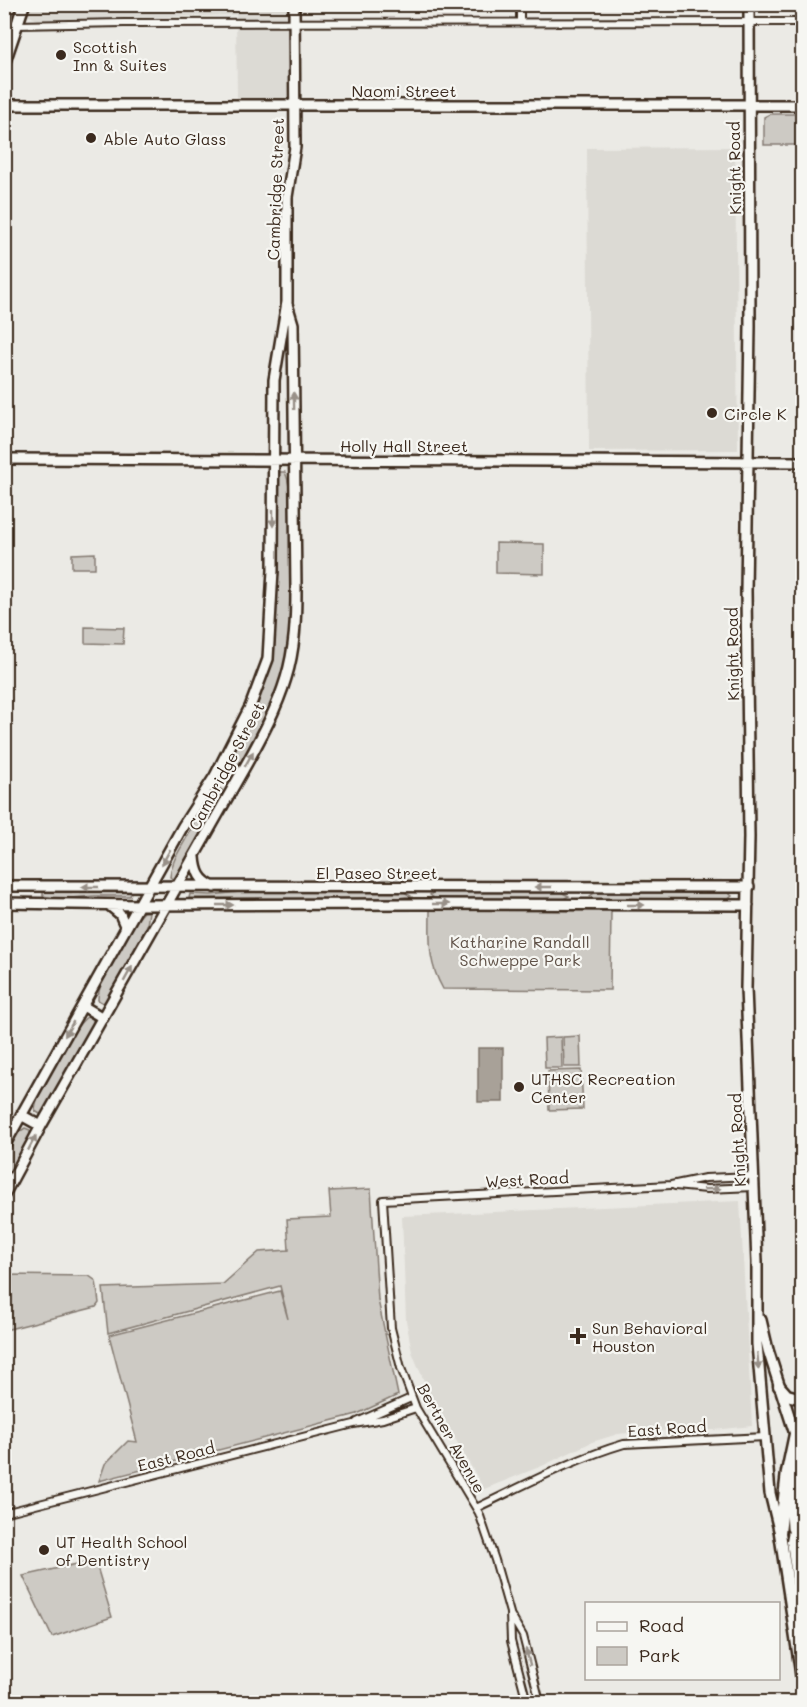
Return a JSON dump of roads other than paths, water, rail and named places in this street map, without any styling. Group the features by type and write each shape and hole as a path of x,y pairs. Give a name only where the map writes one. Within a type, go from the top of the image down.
{"main road":[{"path":"4,63 24,4"},
{"path":"779,1386 787,1395 802,1399"},
{"path":"802,1417 795,1434 785,1482 780,1533 793,1586 802,1611"},
{"path":"802,1489 792,1541 793,1586 802,1678"}],"street":[{"name":"Cambridge Street","path":"4,1146 183,826 215,776 250,707 268,659 273,570 274,380 287,302 288,197 295,147 294,4"},
{"path":"520,4 520,22"},
{"name":"Knight Road","path":"749,4 746,613 749,887 746,988 758,1262 757,1344 770,1493 780,1533"},
{"path":"4,22 16,25 294,22 802,22"},
{"name":"Naomi Street","path":"4,105 802,105"},
{"name":"Cambridge Street","path":"4,1195 265,729 287,677 296,626 296,459 293,324 287,302"},
{"name":"Holly Hall Street","path":"4,459 802,462"},
{"path":"215,776 233,786"},
{"path":"195,856 200,878 209,885 220,888"},
{"name":"El Paseo Street","path":"4,886 149,888 749,887"},
{"path":"33,887 33,903"},
{"path":"420,904 423,887"},
{"path":"576,904 577,887"},
{"name":"El Paseo Street","path":"4,903 748,905"},
{"path":"109,904 120,914 126,928"},
{"path":"83,1006 103,1018"},
{"path":"21,1114 41,1126"},
{"name":"West Road","path":"383,1200 671,1185 705,1178 753,1176"},
{"name":"West Road","path":"671,1185 707,1189 754,1187"},
{"name":"Bertner Avenue","path":"383,1200 391,1328 401,1368 416,1408 476,1508 495,1560 510,1613 523,1636 540,1702"},
{"name":"Knight Road","path":"757,1303 768,1350 795,1434 795,1478 791,1508 792,1541"},
{"name":"East Road","path":"354,1424 367,1416 411,1398"},
{"name":"East Road","path":"4,1513 354,1424 383,1419 416,1408"},
{"name":"East Road","path":"476,1508 559,1469 603,1450 624,1444 765,1437"},
{"name":"Bertner Avenue","path":"510,1613 511,1641 527,1702"}],"place":[{"name":"Scottish Inn & Suites","path":"61,55"},
{"name":"Able Auto Glass","path":"91,138"},
{"name":"Circle K","path":"712,413"},
{"name":"UTHSC Recreation Center","path":"519,1087"},
{"name":"Sun Behavioral Houston","path":"578,1336"},
{"name":"UT Health School of Dentistry","path":"44,1550"}],"park label":[{"name":"Katharine Randall Schweppe Park","path":"520,950"}]}
